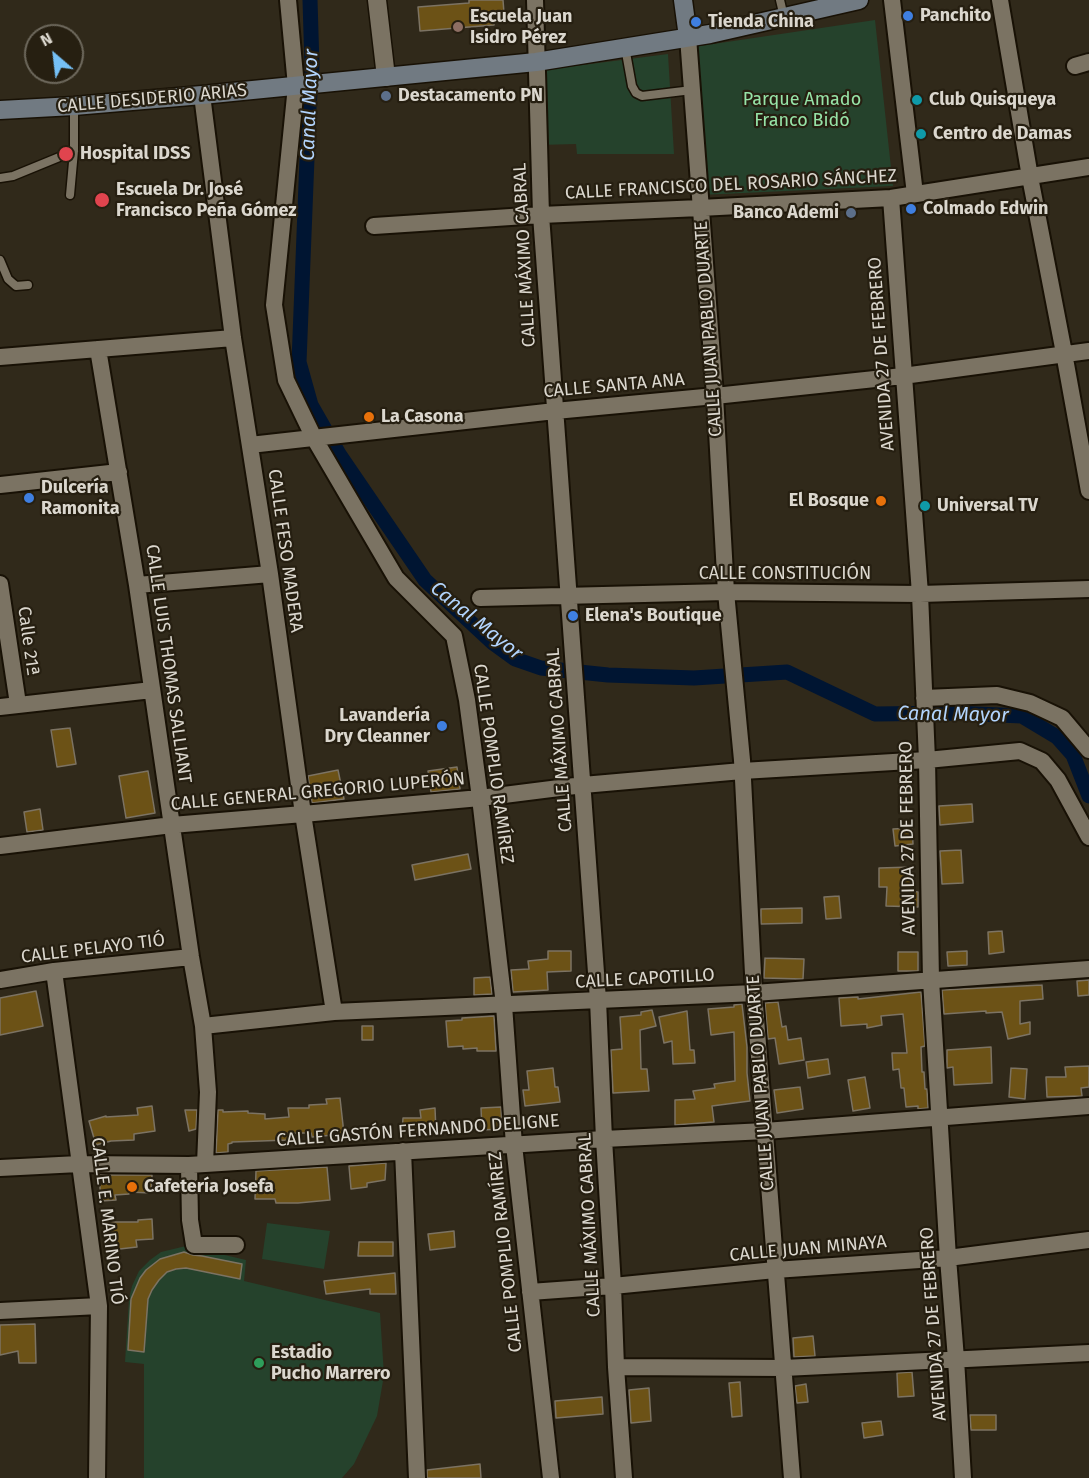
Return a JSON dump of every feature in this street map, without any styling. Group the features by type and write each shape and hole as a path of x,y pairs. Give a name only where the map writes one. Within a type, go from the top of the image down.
{"main road":[{"name":"CALLE JUAN PABLO DUARTE","path":"683,0 688,37"},
{"name":"CALLE DESIDERIO ARIAS","path":"0,110 202,95 536,62 710,34 782,8 859,0"}],"street":[{"name":"CALLE POMPLIO RAMÍREZ","path":"288,0 300,85 274,305 286,380 396,578 454,636 467,700 504,1005 513,1144 550,1478"},
{"path":"377,0 386,77"},
{"name":"CALLE MÁXIMO CABRAL","path":"536,0 540,215 598,1000 614,1286 616,1367 624,1478"},
{"path":"892,0 915,194"},
{"path":"1000,0 1030,177 1089,491"},
{"name":"CALLE JUAN PABLO DUARTE","path":"688,37 715,396 726,591 742,771 754,993 792,1478"},
{"name":"CALLE FESO MADERA","path":"202,95 232,338 270,574 303,814 334,1012"},
{"name":"CALLE FRANCISCO DEL ROSARIO SÁNCHEZ","path":"374,226 540,215 891,198 1089,167"},
{"name":"AVENIDA 27 DE FEBRERO","path":"891,198 920,594 927,760 931,980 963,1478"},
{"path":"0,357 232,338"},
{"name":"CALLE LUIS THOMAS SALLIANT","path":"98,349 137,585 203,1026 208,1092 190,1220 194,1245 236,1245"},
{"name":"CALLE SANTA ANA","path":"250,445 903,376 1089,351"},
{"path":"0,485 119,472"},
{"path":"137,585 270,574"},
{"name":"Calle 21ª","path":"0,584 18,704"},
{"name":"CALLE CONSTITUCIÓN","path":"480,598 726,591 920,594 1089,589"},
{"path":"0,706 152,690"},
{"path":"924,701 997,695 1030,703 1062,718 1089,750"},
{"name":"CALLE GENERAL GREGORIO LUPERÓN","path":"0,846 172,825 480,798 583,785 1020,751 1042,760 1058,780 1089,837"},
{"name":"CALLE PELAYO TIÓ","path":"0,980 54,971 191,957"},
{"name":"CALLE CAPOTILLO","path":"203,1026 334,1012 754,993 1089,969"},
{"name":"CALLE E. MARINO TIÓ","path":"54,971 99,1306 98,1478"},
{"name":"CALLE GASTÓN FERNANDO DELIGNE","path":"0,1168 80,1164 197,1164 765,1131 1089,1106"},
{"path":"403,1151 417,1478"},
{"name":"CALLE JUAN MINAYA","path":"530,1292 776,1270 948,1258 1089,1240"},
{"path":"0,1311 99,1306"},
{"path":"616,1367 784,1368 1089,1353"}],"lane":[{"path":"625,47 632,86 636,93 642,96 692,90"},
{"path":"70,195 74,150 74,106"},
{"path":"0,178 13,176 74,150"},
{"path":"0,260 8,279 16,286 28,285"}],"green space":[{"name":"Parque Amado Franco Bidó","path":"875,20 893,186 700,195 693,47"},
{"path":"668,54 674,154 577,154 576,144 539,145 536,71"},
{"path":"267,1223 330,1231 324,1269 262,1259"},
{"name":"Estadio Pucho Marrero","path":"186,1246 246,1260 244,1281 380,1313 384,1375 377,1416 354,1464 342,1478 144,1478 144,1364 125,1362 129,1299 139,1271 150,1260 161,1252"}],"building":[{"path":"469,0 503,0 504,13 493,14 494,25 420,31 418,7 469,3"},
{"path":"70,728 76,764 57,767 51,730"},
{"path":"457,767 460,789 431,792 428,771"},
{"path":"338,770 344,799 312,803 308,776"},
{"path":"148,771 155,813 126,818 119,776"},
{"path":"972,804 973,822 940,825 939,806"},
{"path":"40,809 43,830 27,832 24,812"},
{"path":"912,828 913,844 895,846 893,829"},
{"path":"961,850 963,883 942,884 940,851"},
{"path":"468,854 471,869 415,880 412,865"},
{"path":"912,867 912,891 918,892 918,907 886,906 887,887 879,887 879,868"},
{"path":"839,896 841,918 826,919 824,897"},
{"path":"802,908 802,923 761,924 761,909"},
{"path":"1002,931 1004,952 989,954 988,932"},
{"path":"548,951 571,951 571,971 547,972 548,990 513,992 511,970 529,969 528,961 548,959"},
{"path":"967,951 967,965 948,966 947,952"},
{"path":"898,952 918,952 918,971 898,971"},
{"path":"765,958 804,959 803,979 764,978"},
{"path":"490,977 492,994 474,995 474,978"},
{"path":"1089,980 1089,995 1078,996 1077,981"},
{"path":"1042,985 1043,999 1020,1001 1020,1024 1030,1022 1030,1034 1008,1039 1002,1012 944,1014 942,990"},
{"path":"36,991 43,1026 0,1035 0,998"},
{"path":"921,992 925,1046 921,1047 922,1072 924,1072 925,1089 927,1089 928,1108 918,1109 918,1106 906,1107 899,1069 893,1070 892,1053 907,1053 903,1014 881,1016 882,1025 867,1028 867,1024 841,1026 839,998 858,997 858,999"},
{"path":"778,1002 782,1027 786,1026 788,1040 801,1038 804,1060 779,1064 775,1038 768,1039 765,1003"},
{"path":"742,1004 750,1101 712,1106 714,1122 675,1125 675,1100 695,1099 693,1091 715,1088 714,1084 735,1081 734,1032 711,1035 708,1009 734,1007 734,1005"},
{"path":"652,1010 656,1026 640,1030 641,1069 647,1069 649,1091 613,1093 611,1050 622,1049 620,1017 641,1015 641,1012"},
{"path":"687,1011 690,1050 694,1050 695,1063 673,1064 672,1041 664,1043 659,1017"},
{"path":"494,1016 496,1051 477,1051 477,1048 463,1049 463,1046 448,1047 446,1021"},
{"path":"362,1026 373,1026 373,1040 362,1040"},
{"path":"991,1047 992,1083 954,1085 953,1067 947,1068 947,1050"},
{"path":"828,1059 830,1074 808,1078 806,1062"},
{"path":"1089,1066 1089,1087 1081,1088 1082,1096 1047,1097 1046,1077 1066,1077 1065,1067"},
{"path":"553,1068 555,1087 558,1087 560,1102 525,1106 523,1090 529,1090 527,1071"},
{"path":"1011,1068 1027,1069 1025,1099 1009,1097"},
{"path":"865,1077 870,1108 853,1111 848,1080"},
{"path":"800,1087 803,1109 777,1113 774,1090"},
{"path":"340,1098 344,1134 312,1137 311,1133 288,1133 289,1140 232,1142 228,1144 228,1152 216,1153 218,1110 265,1114 265,1119 289,1117 288,1108 309,1108 309,1105 327,1104 326,1099"},
{"path":"152,1106 155,1131 134,1134 134,1140 111,1141 96,1145 89,1121 106,1116 138,1115 137,1108"},
{"path":"501,1107 502,1129 482,1130 481,1108"},
{"path":"435,1108 436,1132 402,1132 403,1118 421,1118 420,1110"},
{"path":"185,1110 197,1110 196,1129 189,1131"},
{"path":"386,1163 385,1180 367,1183 367,1187 351,1189 349,1166"},
{"path":"327,1167 330,1200 276,1203 275,1199 255,1199 256,1171"},
{"path":"99,1175 152,1175 151,1193 129,1192 129,1194 115,1195 116,1200 101,1201"},
{"path":"152,1219 153,1239 136,1240 137,1247 111,1250 109,1222 138,1222 138,1220"},
{"path":"454,1231 455,1247 430,1250 428,1234"},
{"path":"359,1242 393,1242 393,1256 358,1256"},
{"path":"184,1252 242,1264 240,1279 186,1268 167,1272 159,1280 148,1299 144,1352 128,1350 131,1299 140,1278 160,1259"},
{"path":"395,1273 396,1294 370,1294 370,1289 326,1294 324,1281"},
{"path":"35,1324 36,1363 19,1363 18,1351 0,1355 0,1325"},
{"path":"813,1336 815,1356 794,1357 793,1338"},
{"path":"912,1372 914,1396 898,1397 897,1373"},
{"path":"740,1382 742,1416 732,1417 729,1383"},
{"path":"806,1384 808,1402 797,1403 795,1386"},
{"path":"649,1388 651,1421 631,1423 629,1390"},
{"path":"602,1397 603,1414 556,1418 555,1401"},
{"path":"970,1415 996,1415 996,1430 971,1430"},
{"path":"881,1421 883,1435 864,1438 862,1423"},
{"path":"480,1464 481,1478 427,1478 427,1470"}],"waterway":[{"name":"Canal Mayor","path":"310,0 312,66 299,362 311,405 339,454 425,580 493,643 515,659 541,668 608,675 694,678 787,672 875,714 954,713 1022,716 1057,737 1073,755 1089,796"}],"place":[{"name":"Panchito","path":"908,16"},
{"name":"Tienda China","path":"696,22"},
{"name":"Escuela Juan Isidro Pérez","path":"458,27"},
{"name":"Destacamento PN","path":"386,96"},
{"name":"Club Quisqueya","path":"917,100"},
{"name":"Centro de Damas","path":"921,134"},
{"name":"Hospital IDSS","path":"66,154"},
{"name":"Escuela Dr. José Francisco Peña Gómez","path":"102,200"},
{"name":"Colmado Edwin","path":"911,209"},
{"name":"Banco Ademi","path":"851,213"},
{"name":"La Casona","path":"369,417"},
{"name":"Dulcería Ramonita","path":"29,498"},
{"name":"El Bosque","path":"881,501"},
{"name":"Universal TV","path":"925,506"},
{"name":"Elena's Boutique","path":"573,616"},
{"name":"Lavandería Dry Cleanner","path":"442,726"},
{"name":"Cafetería Josefa","path":"132,1187"},
{"name":"Estadio Pucho Marrero","path":"259,1363"}]}
